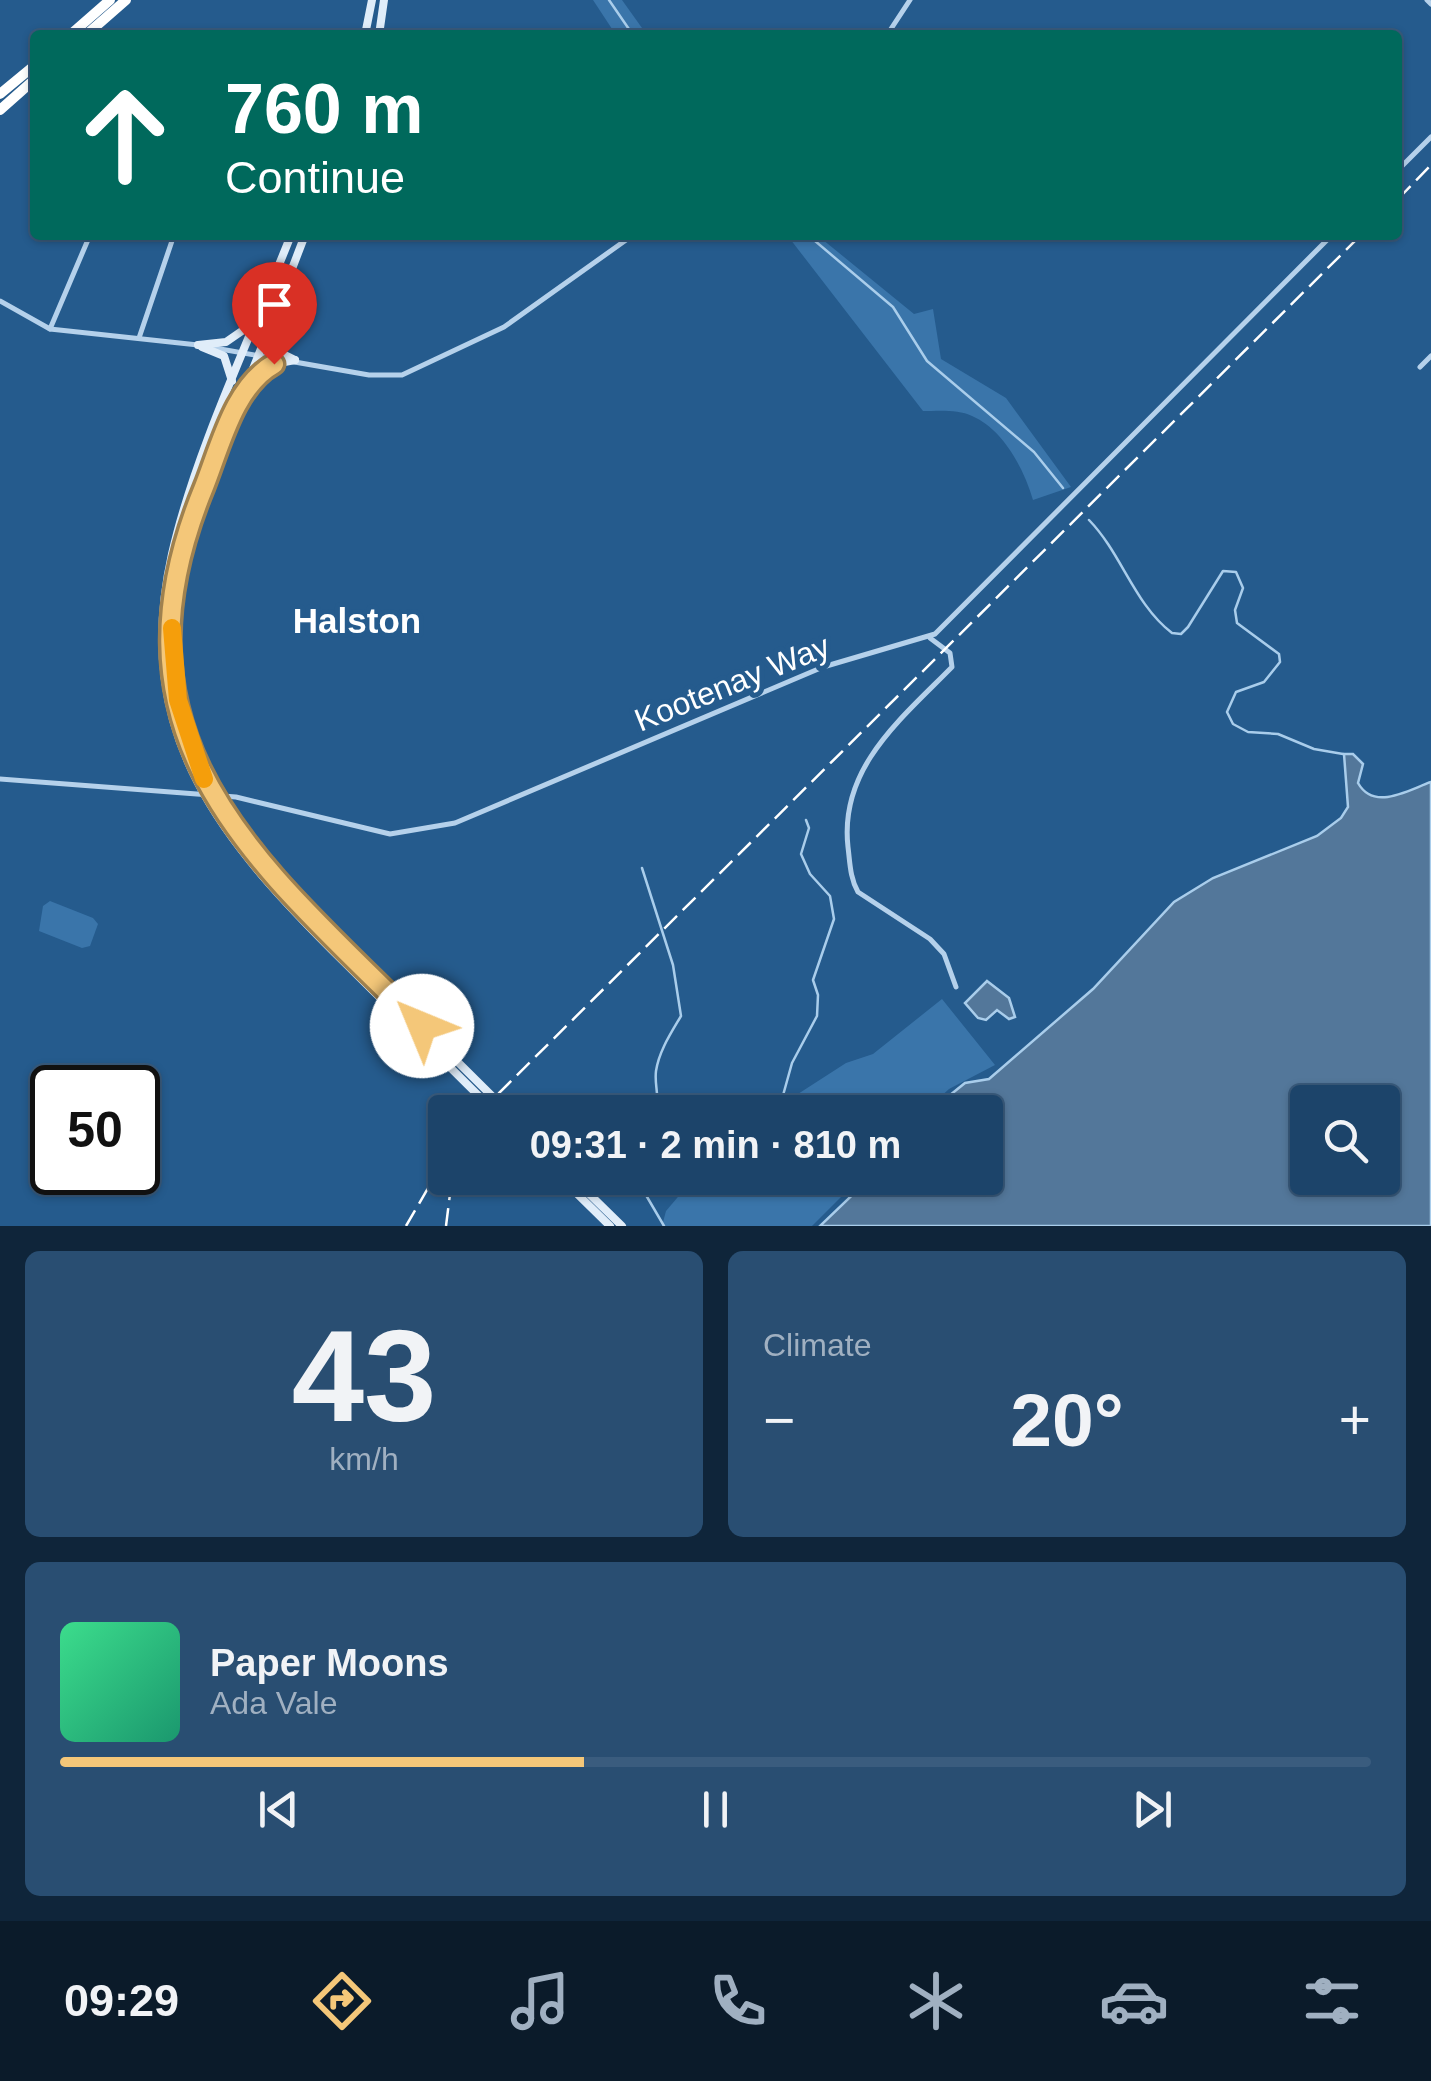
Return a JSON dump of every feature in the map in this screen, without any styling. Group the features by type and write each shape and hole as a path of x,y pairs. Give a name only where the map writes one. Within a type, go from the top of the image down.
{"highway":[{"path":"76,30 110,0"},
{"path":"92,30 126,0"},
{"path":"0,94 30,69"},
{"path":"0,110 30,83"}],"main road":[{"path":"367,30 372,0"},
{"path":"380,30 384,0"},
{"path":"289,240 180,528 166,587 165,675 182,748 208,805 251,866 487,1095"},
{"path":"303,240 188,530 175,588 174,673 191,746 224,816 258,861 482,1095"},
{"path":"198,345 238,338 259,316"},
{"path":"273,317 269,336 272,344 295,360"},
{"path":"198,345 224,356 230,363 232,384"},
{"path":"240,400 263,370 295,360"},
{"path":"578,1195 610,1226"},
{"path":"591,1195 622,1226"}],"street":[{"path":"890,30 910,0"},
{"path":"1402,166 1431,137"},
{"path":"50,329 88,240"},
{"path":"139,338 172,240"},
{"path":"0,301 50,329 198,345 369,375 402,375 504,326 626,240"},
{"name":"Kootenay Way","path":"0,778 236,797 390,834 432,830 823,667 930,637 1327,240"},
{"path":"1420,367 1431,356"},
{"path":"930,637 950,653 952,667 874,747 847,804 852,882 864,896 892,910 930,939 944,954 956,987"}],"shaded area":[{"path":"593,0 622,0 643,30 613,30"},
{"path":"791,240 823,240 914,314 933,309 941,359 1006,398 1071,487 1033,500 1018,463 993,430 966,414 923,411"},
{"path":"1344,754 1353,754 1363,764 1358,783 1373,796 1401,794 1431,782 1431,1226 820,1226 852,1195 1003,1195 1003,1095 950,1095 965,1083 989,1079 1093,989 1174,902 1213,878 1317,836 1341,818 1348,807"},
{"path":"50,901 93,918 98,924 90,946 82,948 39,931 43,906"},
{"path":"987,981 1009,998 1015,1017 1009,1019 997,1010 986,1020 978,1018 965,1003"},
{"path":"942,999 995,1065 942,1095 796,1095 846,1063 873,1054"},
{"path":"680,1195 843,1195 812,1226 662,1226 666,1211"}],"waterway":[{"path":"609,0 630,30"},
{"path":"814,240 893,307 927,361 1034,452 1063,488"},
{"path":"1089,520 1148,608 1172,633 1181,634 1188,627 1223,571 1236,572 1243,588 1235,610 1237,623 1279,654 1280,662 1264,682 1236,692 1227,712 1233,724 1248,732 1278,734 1314,749 1343,754"},
{"path":"783,1095 792,1063 817,1016 818,995 813,980 834,919 830,896 810,874 801,854 809,828 806,820"},
{"path":"642,868 673,965 681,1016 658,1064 657,1095"},
{"path":"646,1195 664,1226"}],"railway":[{"path":"1402,195 1431,165"},
{"path":"497,1095 1356,240"},
{"path":"406,1226 428,1188"},
{"path":"446,1226 450,1195"}],"slow traffic":[{"path":"172,628 178,700 204,779"}],"district":[{"name":"Halston","path":"357,621"}],"route":[{"path":"274,364 255,377 240,400 180,556 172,620 178,700 198,766 240,839 290,896 422,1026"}]}
